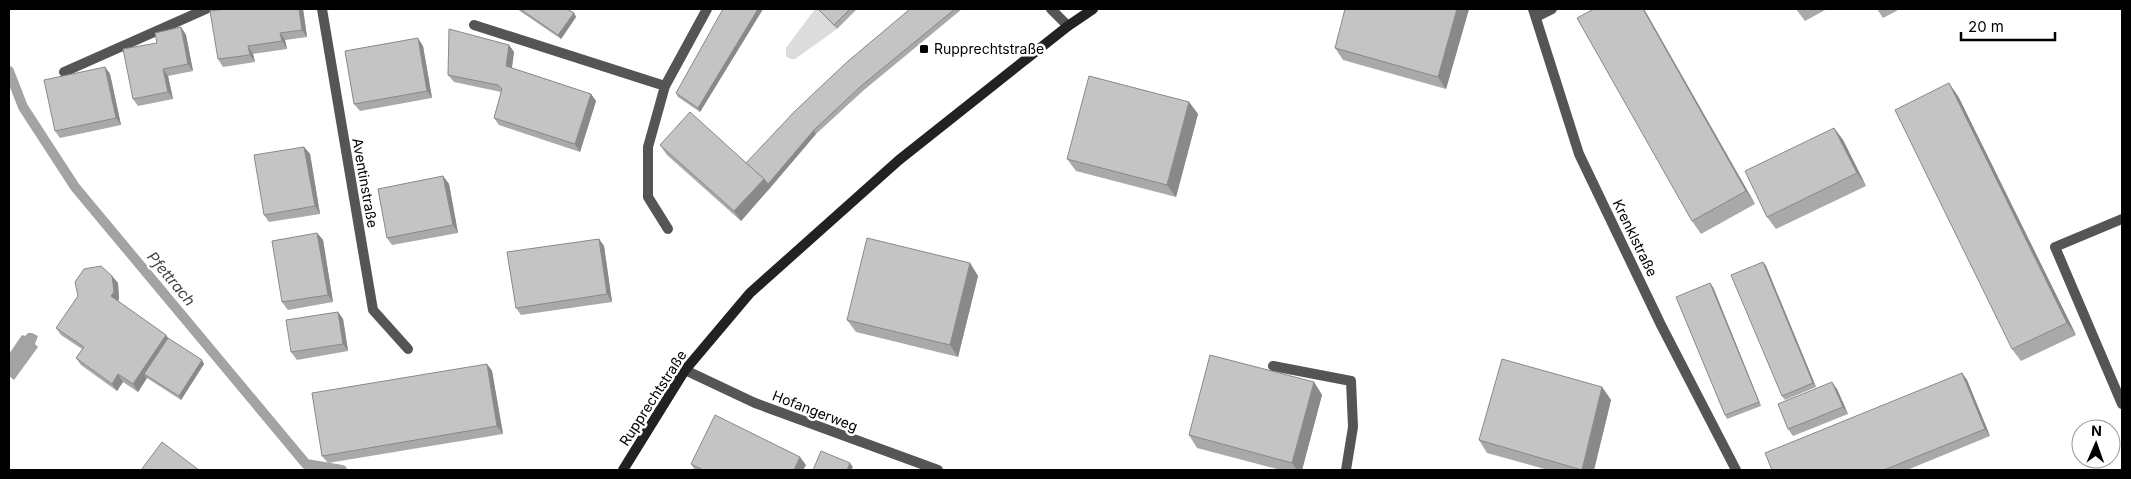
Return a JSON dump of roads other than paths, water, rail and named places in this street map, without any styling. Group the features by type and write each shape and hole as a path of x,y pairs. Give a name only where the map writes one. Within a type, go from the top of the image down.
{"main road":[{"name":"Rupprechtstraße","path":"623,470 685,370 764,280 899,160 1068,26 1093,9"}],"street":[{"path":"64,72 206,9"},
{"name":"Aventinstraße","path":"322,9 373,310 408,349"},
{"path":"668,229 648,197 648,147 665,86 707,9"},
{"path":"1051,9 1068,26"},
{"path":"1534,13 1552,9"},
{"name":"Krenklstraße","path":"1534,13 1579,154 1661,325 1736,470"},
{"path":"474,25 665,86"},
{"path":"2122,219 2055,247 2122,404"},
{"path":"1273,366 1351,381 1353,427 1346,470"},
{"name":"Hofangerweg","path":"685,370 755,403 938,470"}],"waterway":[{"name":"Pfettrach","path":"9,71 23,107 75,187 306,464 342,470"}],"place":[{"name":"Rupprechtstraße","path":"924,49"}]}
